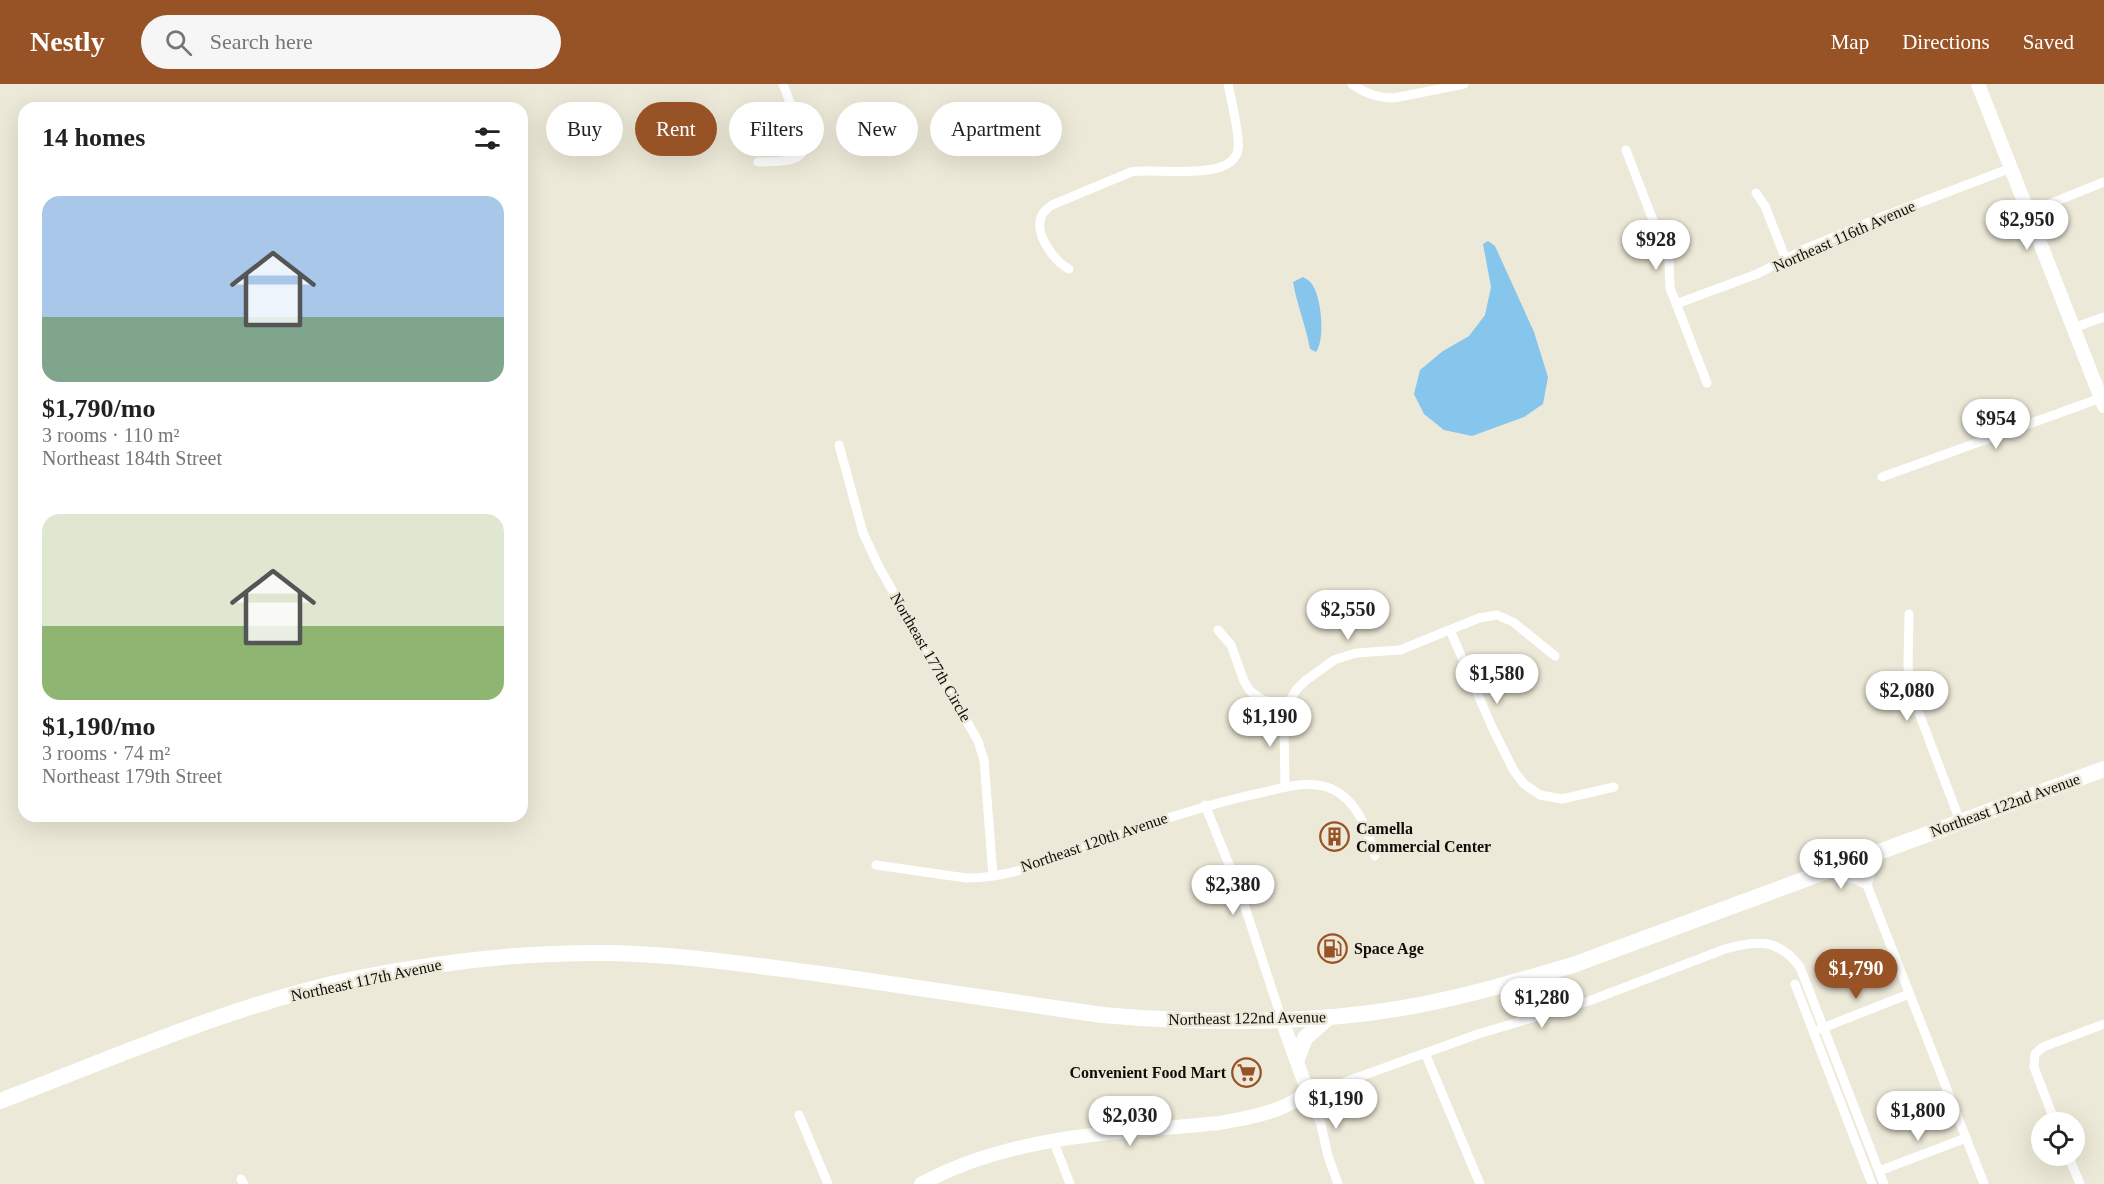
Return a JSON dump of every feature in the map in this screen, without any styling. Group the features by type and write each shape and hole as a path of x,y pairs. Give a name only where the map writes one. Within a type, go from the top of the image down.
{"highway":[{"name":"Northeast 122nd Avenue","path":"749,964 1102,1015 1159,1020 1282,1020 1329,1017 1420,1005 1573,965 2104,768"},
{"name":"Northeast 117th Avenue","path":"0,1101 243,1010 300,993 402,970 480,959 606,953 749,964"},
{"path":"1297,1059 1305,1038 1329,1017"}],"main road":[{"path":"1978,84 2102,402"},
{"path":"921,1184 974,1162 1053,1140 1242,1119 1295,1102 1303,1095 1306,1087 1282,1020"}],"street":[{"path":"758,162 794,160 805,152 806,145 783,84"},
{"path":"1069,269 1055,259 1048,249 1040,226 1044,212 1052,205 1131,172 1191,171 1220,167 1230,163 1236,156 1238,144 1228,84"},
{"path":"1352,84 1362,92 1384,98 1464,84"},
{"path":"1626,150 1669,262 1670,288 1707,383"},
{"name":"Northeast 116th Avenue","path":"1676,304 1757,274 1805,249 1881,217 2011,168"},
{"path":"2029,212 2104,182"},
{"path":"1756,193 1765,206 1786,260"},
{"path":"2073,328 2104,317"},
{"path":"1882,477 2102,402"},
{"name":"Northeast 177th Circle","path":"839,445 863,533 879,567 978,741 984,760 993,876"},
{"path":"1909,614 1908,666 1911,692 1960,821"},
{"path":"1285,787 1284,724 1287,708 1297,689 1334,660 1356,653 1400,650 1479,618 1497,615 1513,622 1555,656"},
{"path":"1218,630 1231,645 1250,691 1261,699 1287,708"},
{"path":"1450,630 1505,755 1514,771 1531,790 1540,795 1562,799 1614,787"},
{"name":"Northeast 120th Avenue","path":"876,866 966,878 993,876 1035,866 1205,805 1285,787 1317,785 1343,795 1359,816 1375,856"},
{"path":"1205,805 1240,892 1282,1020"},
{"path":"1878,852 1867,885 1984,1184"},
{"path":"1824,872 1854,879 1867,885"},
{"path":"1338,1184 1321,1125 1306,1087 1331,1087 1478,1035 1589,1000 1747,942 1773,945 1784,950 1800,967 1884,1184"},
{"path":"1795,984 1872,1184"},
{"path":"1813,1032 1910,994"},
{"path":"2051,1112 2034,1067 2035,1054 2043,1047 2104,1024"},
{"path":"1425,1053 1480,1184"},
{"path":"799,1115 828,1184"},
{"path":"1879,1171 1966,1138"},
{"path":"1053,1140 1070,1184"},
{"path":"2073,1166 2080,1184"}],"water":[{"path":"1488,241 1495,246 1534,332 1548,377 1543,404 1524,417 1472,436 1444,430 1424,414 1414,394 1420,370 1443,351 1469,336 1485,315 1491,287 1483,244"},
{"path":"1303,277 1314,289 1320,306 1321,337 1316,352 1310,349 1293,282"}],"place":[{"name":"Camella Commercial Center","path":"1335,837"},
{"name":"Space Age","path":"1333,948"},
{"name":"Convenient Food Mart","path":"1247,1072"}]}
